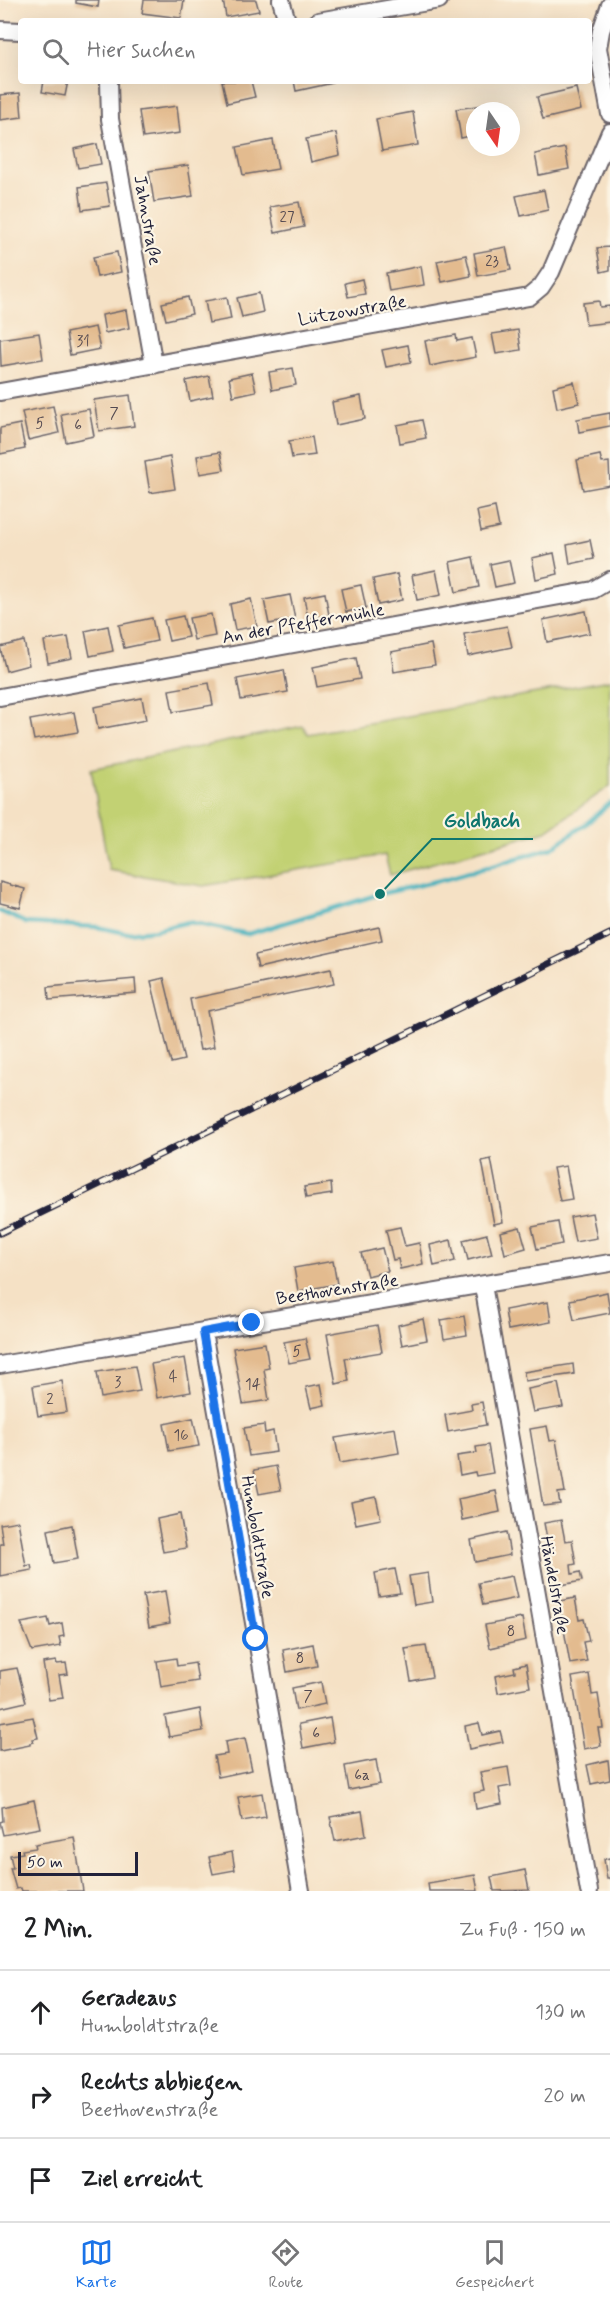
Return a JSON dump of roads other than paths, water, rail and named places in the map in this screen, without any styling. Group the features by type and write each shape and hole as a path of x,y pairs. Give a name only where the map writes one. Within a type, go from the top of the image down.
{"street":[{"path":"281,0 286,18"},
{"path":"335,18 439,0"},
{"path":"610,5 598,48 610,114"},
{"path":"0,30 18,31"},
{"name":"Jahnstraße","path":"109,84 110,119 154,365"},
{"name":"Lützowstraße","path":"0,392 529,297 542,287 551,272 610,132"},
{"name":"An der Pfeffermühle","path":"0,698 593,590 610,580"},
{"name":"Beethovenstraße","path":"0,1365 610,1263"},
{"name":"Händelstraße","path":"483,1285 590,1891"},
{"name":"Humboldtstraße","path":"203,1332 301,1891"}],"waterway":[{"path":"0,911 26,923 97,927 126,933 156,930 188,922 248,934 380,894 446,879 552,848 610,803"}],"railway":[{"path":"0,1233 610,934"}],"place":[{"name":"Goldbach","path":"380,894"}]}
